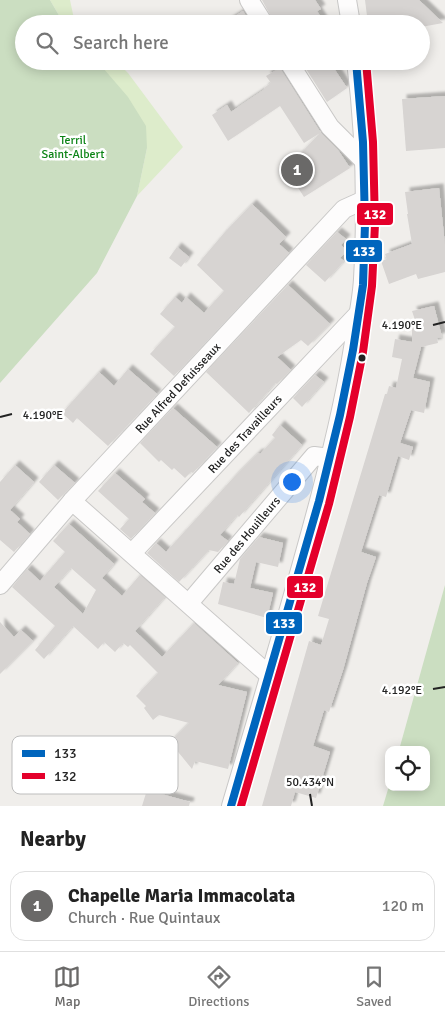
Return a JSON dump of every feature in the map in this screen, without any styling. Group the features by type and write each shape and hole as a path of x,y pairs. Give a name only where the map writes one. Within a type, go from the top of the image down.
{"street":[{"path":"248,0 258,15"},
{"path":"347,0 350,15"},
{"path":"294,70 330,127 365,162"},
{"path":"231,806 270,676 330,458 352,360 363,280 365,162 357,70"},
{"name":"Rue Alfred Defuisseaux","path":"0,585 72,501 344,209 364,200"},
{"name":"Rue des Travailleurs","path":"132,553 358,314"},
{"name":"Rue des Houilleurs","path":"189,603 314,456 330,458"},
{"path":"72,501 270,676"}],"green space":[{"name":"Terril Saint-Albert","path":"0,0 50,0 59,15 15,15 15,70 105,70 128,97 146,126 147,148 137,196 97,273 0,383"},
{"path":"50,0 70,0 73,15 59,15"},
{"path":"102,70 125,70 183,147 137,196 147,148"},
{"path":"445,585 445,806 383,806 388,791 430,791 430,746 400,746"}],"building":[{"path":"262,0 315,0 321,9 317,11 319,15 270,15"},
{"path":"365,0 419,0 443,23 430,25 430,15 367,15"},
{"path":"243,11 245,15 237,15"},
{"path":"276,70 281,70 321,133 338,150 350,168 304,197 286,169 320,133 304,143 280,106 228,141 212,115 227,105 231,112 265,89 271,83 266,76"},
{"path":"307,70 335,70 347,88 327,102"},
{"path":"445,96 445,148 406,151 402,99"},
{"path":"439,188 445,245 445,272 418,279 416,274 389,284 381,261 387,259 385,254 412,244 405,192"},
{"path":"252,204 286,237 279,244 289,253 174,376 150,354 175,327 160,314 175,297 182,303 186,297 204,313 224,291 197,265"},
{"path":"337,232 346,239 341,245 347,251 340,258 344,261 325,282 306,265"},
{"path":"177,247 189,257 181,267 169,258"},
{"path":"288,285 330,324 308,346 301,340 277,357 291,370 277,384 275,383 249,413 206,372"},
{"path":"434,306 442,337 437,338 438,343 421,347 413,378 430,382 424,413 411,410 400,443 413,447 409,460 398,456 386,497 379,495 361,552 376,557 329,712 324,710 313,746 330,752 316,798 295,792 291,806 262,806 309,641 321,645 329,619 318,616 385,394 387,394 389,386 396,388 402,359 392,357 395,339 412,342 412,328 416,323 412,311"},
{"path":"128,369 157,394 108,446 77,418 73,423 62,413 99,372 114,386"},
{"path":"315,375 324,382 302,407 293,398"},
{"path":"173,408 217,447 193,473 191,472 185,478 161,460 159,462 140,443"},
{"path":"280,425 302,445 239,517 237,515 220,535 228,541 218,552 209,550 179,582 147,553 156,543 166,552 235,476 275,438 272,435"},
{"path":"15,465 34,482 10,510 20,519 17,522 30,534 14,552 0,540 0,482"},
{"path":"54,465 75,483 58,500 39,482"},
{"path":"115,473 145,499 142,502 155,513 131,539 120,529 129,519 98,491"},
{"path":"69,524 114,564 102,578 122,596 140,575 165,597 135,631 162,657 194,623 238,663 218,685 247,692 228,769 195,761 192,769 178,752 178,736 176,736 189,723 159,715 153,720 144,708 146,706 136,696 158,673 130,645 128,647 123,643 115,652 104,642 98,649 73,626 44,659 35,650 55,626 12,587 27,569 40,581 65,552 53,541","holes":["71,568 96,590 83,614 54,587"]},
{"path":"259,537 283,543 278,567 256,562 250,588 273,593 267,618 218,604 223,582 234,584 240,559"},
{"path":"0,622 14,637 21,630 33,641 0,674"},
{"path":"146,794 161,794 190,802 189,806 142,806"}],"transit line":[{"name":"133","path":"231,806 319,501 340,415 353,350 363,285 365,224 363,142 357,70"},
{"name":"132","path":"241,806 329,504 350,417 363,352 372,286 375,224 373,142 367,70"}],"place":[{"name":"Chapelle Maria Immacolata","path":"297,170"}]}
